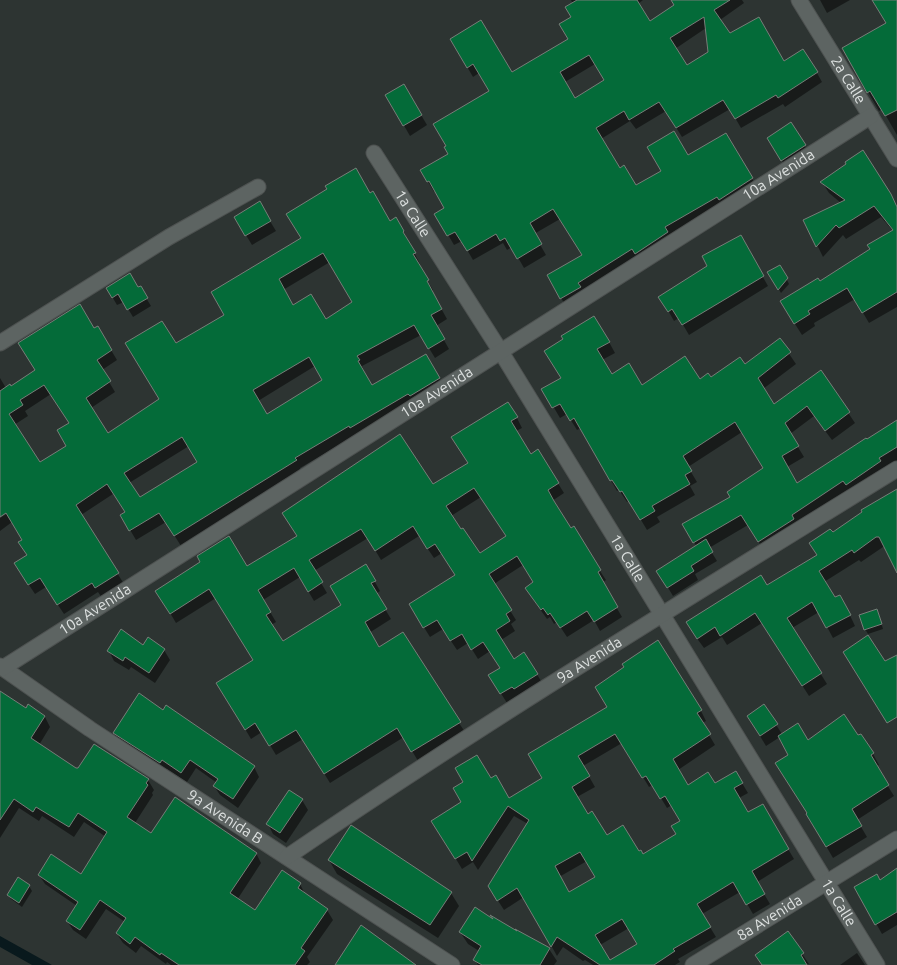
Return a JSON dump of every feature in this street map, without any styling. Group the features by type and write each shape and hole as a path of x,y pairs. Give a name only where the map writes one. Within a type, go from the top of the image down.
{"street":[{"name":"2a Calle","path":"799,0 897,159"},
{"name":"10a Avenida","path":"2,667 871,116"},
{"name":"1a Calle","path":"374,153 501,352 877,965"},
{"path":"0,343 170,237 258,187"},
{"name":"9a Avenida","path":"287,857 478,730 897,469"},
{"name":"9a Avenida B","path":"2,667 90,729 452,965"},
{"name":"8a Avenida","path":"693,965 897,839"}],"shaded area":[{"path":"0,936 52,965 32,965 0,947"}],"building":[{"path":"577,0 637,0 650,21 674,5 671,0 730,0 714,10 730,33 759,17 784,61 803,49 818,72 778,98 776,95 735,119 723,100 676,128 659,102 629,120 624,111 596,128 620,168 624,165 636,185 661,171 647,147 674,131 688,155 726,133 753,178 719,200 717,197 665,227 668,232 635,254 632,249 578,283 581,287 560,299 547,275 582,255 553,209 530,223 542,244 517,259 505,238 500,241 496,234 467,251 455,232 447,236 434,214 444,208 429,181 427,182 420,170 448,154 444,147 446,146 433,124 489,91 473,64 467,68 450,39 481,20 512,72 568,39 559,24 571,17 565,7","holes":["704,17 708,52 687,65 670,38","589,55 604,80 575,98 560,72"]},
{"path":"872,0 897,0 897,110 885,116 870,91 867,93 842,48 886,23"},
{"path":"404,84 422,115 403,126 385,95"},
{"path":"791,122 806,145 781,161 767,138"},
{"path":"863,150 891,194 897,207 897,292 862,313 847,288 808,311 810,314 794,324 780,301 818,278 820,281 870,249 867,245 893,230 874,206 839,228 836,225 816,247 803,220 845,200 820,182"},
{"path":"356,168 370,193 373,191 390,221 396,217 416,253 413,254 429,280 427,281 442,309 431,315 445,339 428,349 414,325 357,356 372,385 426,354 440,378 410,396 408,394 350,428 349,426 295,458 297,460 174,536 159,513 129,531 120,515 125,512 107,484 76,505 119,573 95,588 92,583 57,605 40,578 28,585 14,563 27,555 18,542 22,540 6,513 0,517 0,391 35,370 18,343 80,304 94,328 98,326 112,350 97,360 111,381 86,398 108,433 159,399 125,343 162,321 176,343 224,315 211,292 301,238 286,214 327,189 325,186","holes":["323,253 352,302 326,319 311,294 293,305 279,279","309,357 322,380 267,414 253,390","44,385 69,423 57,430 66,446 40,462 9,414 23,405 20,400","182,437 197,462 140,497 124,473"]},
{"path":"260,201 271,221 245,236 234,217"},
{"path":"741,235 764,276 682,325 672,309 668,312 658,297 707,266 702,256"},
{"path":"780,265 788,278 778,290 767,272"},
{"path":"130,273 138,287 141,286 148,298 127,310 118,294 112,298 106,288"},
{"path":"594,316 610,342 597,349 612,374 629,363 642,385 685,356 700,379 708,373 711,377 740,357 745,364 780,338 791,352 758,378 774,404 821,370 850,412 825,431 807,406 785,423 799,446 782,456 797,483 897,420 897,447 879,458 881,461 846,485 843,481 792,515 794,519 758,542 741,515 693,543 682,524 730,497 727,492 763,468 735,422 683,456 692,471 685,475 690,484 652,506 655,511 640,520 622,491 620,492 612,480 610,481 574,418 570,421 560,404 552,408 541,389 561,378 544,351 563,339 561,336"},
{"path":"508,402 518,417 511,421 531,454 538,449 559,483 548,490 571,528 574,526 601,570 598,572 618,607 594,622 587,611 560,628 550,613 548,615 543,608 541,610 525,588 533,582 517,556 489,574 512,610 506,614 510,621 496,630 514,659 524,652 538,674 514,689 512,687 500,694 488,675 500,668 483,642 471,650 462,634 450,641 437,620 423,628 409,604 455,575 435,544 427,549 413,526 375,551 361,529 309,560 323,582 308,592 294,568 258,590 271,612 266,615 283,641 341,605 330,586 366,564 376,581 371,583 387,609 365,622 379,647 403,632 461,722 411,752 397,728 324,774 296,730 269,746 255,723 245,730 216,683 253,660 209,589 170,614 155,591 200,562 197,556 229,536 247,566 297,536 282,513 400,434 433,484 468,463 451,437","holes":["474,488 506,536 480,553 446,506"]},
{"path":"897,489 897,573 879,537 876,537 854,553 852,550 819,571 835,597 840,595 851,615 826,628 812,602 787,618 822,673 802,686 755,613 720,636 715,627 697,639 686,622 761,575 767,585 817,555 809,543 830,529 833,532 862,512 861,510"},
{"path":"706,539 713,552 691,566 694,571 667,588 656,571"},
{"path":"877,609 882,624 864,630 859,615"},
{"path":"121,629 143,645 148,637 165,649 149,673 125,657 123,661 107,651"},
{"path":"868,635 885,661 897,655 897,717 887,723 843,652"},
{"path":"658,640 702,710 697,713 711,734 673,759 688,785 708,772 715,783 736,771 743,783 734,788 748,812 763,804 789,849 752,871 765,894 746,905 733,882 697,904 711,927 673,949 675,951 654,965 600,965 557,937 551,947 517,888 497,901 488,886 529,820 508,806 472,861 467,852 455,859 431,821 461,802 453,788 463,782 455,768 477,755 491,778 496,775 509,798 542,778 528,754 607,707 595,687 624,667 622,664","holes":["615,734 642,778 646,776 660,799 665,796 680,821 671,826 676,834 643,854 641,850 639,851 623,825 607,835 592,811 588,814 572,787 590,776 578,756","580,852 595,877 569,892 555,866","622,919 637,944 610,960 595,935"]},
{"path":"0,691 26,708 28,704 45,716 31,738 76,768 78,768 94,744 149,779 146,783 148,785 127,817 151,833 175,797 257,853 230,893 255,910 282,870 301,883 298,888 328,909 301,948 305,951 295,965 179,965 161,953 160,955 135,937 130,944 116,933 126,918 100,900 80,930 66,921 78,902 38,875 51,854 81,874 107,832 78,813 69,827 36,807 33,812 14,799 0,820"},
{"path":"139,693 163,710 166,705 255,766 233,799 213,786 218,779 190,760 181,773 162,760 160,763 113,733"},
{"path":"764,704 778,724 760,736 747,716"},
{"path":"844,714 858,735 861,734 874,753 871,755 889,785 852,809 862,826 826,847 775,763 788,755 778,736 798,723 808,740"},
{"path":"289,790 303,799 280,833 266,824"},
{"path":"351,825 452,892 430,925 328,860"},
{"path":"897,868 897,912 875,925 854,887 877,874 880,880"},
{"path":"18,877 30,885 19,903 7,895"},
{"path":"475,907 493,919 490,915 550,948 540,965 482,965 473,960 481,946 459,932"},
{"path":"361,925 416,965 335,965"},
{"path":"788,931 804,953 801,955 807,965 762,965 755,955"}]}
